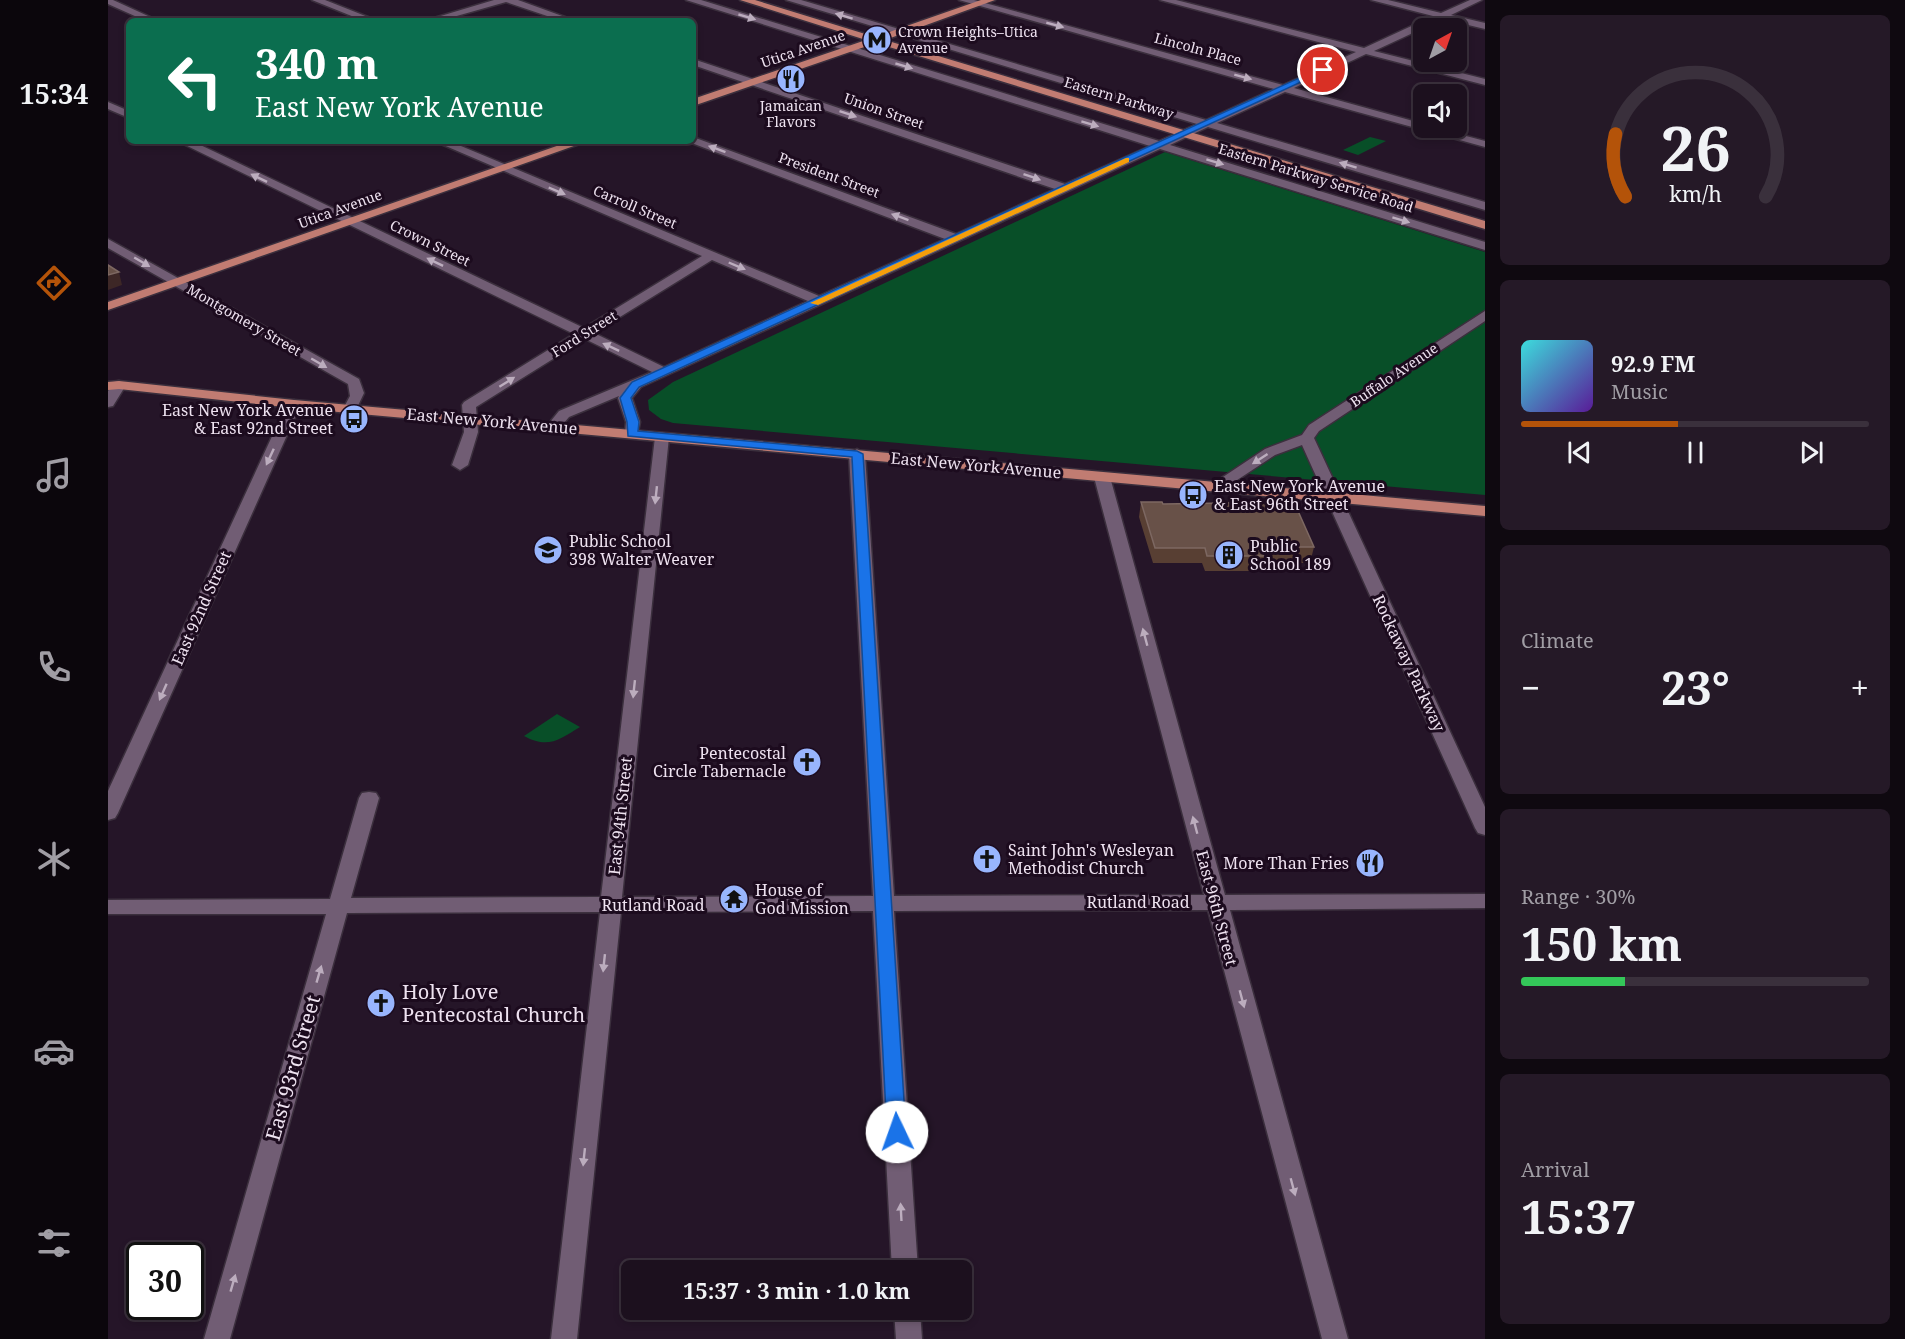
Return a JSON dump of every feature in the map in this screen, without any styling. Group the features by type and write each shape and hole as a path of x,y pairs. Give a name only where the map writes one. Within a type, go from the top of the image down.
{"main road":[{"name":"Eastern Parkway","path":"745,0 1485,225"},
{"name":"Utica Avenue","path":"696,102 990,0"},
{"name":"Utica Avenue","path":"108,306 573,144"},
{"name":"East New York Avenue","path":"112,384 294,404 1485,511"}],"street":[{"path":"317,0 365,18"},
{"path":"440,18 507,0 562,18"},
{"name":"Eastern Parkway Service Road","path":"691,0 1485,246"},
{"name":"Eastern Parkway Service Road","path":"791,0 1485,206"},
{"name":"Lincoln Place","path":"964,0 1413,124"},
{"path":"1165,0 1485,82"},
{"path":"1376,0 1485,26"},
{"path":"553,427 564,414 664,372 1477,0"},
{"path":"108,2 147,18"},
{"name":"Union Street","path":"696,63 1065,188"},
{"path":"110,108 126,105"},
{"path":"110,108 126,114"},
{"name":"Lincoln Place","path":"1463,138 1485,144"},
{"name":"President Street","path":"696,141 955,238"},
{"name":"Crown Street","path":"189,144 664,372"},
{"name":"Carroll Street","path":"447,144 819,301"},
{"name":"Montgomery Street","path":"108,243 354,382 358,390 357,399 350,408"},
{"name":"Ford Street","path":"470,419 469,405 711,255"},
{"name":"Buffalo Avenue","path":"1216,487 1270,452 1307,438 1314,428 1485,315"},
{"path":"108,403 112,384"},
{"path":"632,434 633,422 625,398 636,384"},
{"name":"East 92nd Street","path":"108,813 294,404"},
{"path":"460,465 471,432 470,419"},
{"name":"East 94th Street","path":"564,1339 662,437"},
{"path":"1307,438 1333,498"},
{"path":"857,454 904,1260"},
{"name":"East 96th Street","path":"1102,477 1335,1339"},
{"name":"Rockaway Parkway","path":"1333,498 1485,828"},
{"name":"East 93rd Street","path":"217,1339 369,798"},
{"name":"Rutland Road","path":"108,907 1485,901"},
{"path":"908,1320 909,1339"}],"green space":[{"path":"1370,137 1386,141 1358,155 1343,150"},
{"path":"1165,152 1485,252 1485,495 673,423 661,419 649,410 648,400 673,382"},
{"path":"557,714 580,727 559,739 547,742 532,740 524,736"}],"building":[{"path":"108,265 119,272 108,275"},
{"name":"Public School 189","path":"1141,502 1162,502 1163,504 1294,502 1314,547 1263,547 1267,556 1207,556 1205,548 1155,548"}],"slow traffic":[{"path":"815,303 1126,160"}],"place":[{"name":"Crown Heights–Utica Avenue","path":"877,40"},
{"name":"Jamaican Flavors","path":"791,79"},
{"name":"East New York Avenue & East 92nd Street","path":"354,419"},
{"name":"East New York Avenue & East 96th Street","path":"1193,495"},
{"name":"Public School 398 Walter Weaver","path":"548,550"},
{"name":"Public School 189","path":"1229,555"},
{"name":"Pentecostal Circle Tabernacle","path":"807,762"},
{"name":"Saint John's Wesleyan Methodist Church","path":"987,859"},
{"name":"More Than Fries","path":"1370,863"},
{"name":"House of God Mission","path":"734,899"},
{"name":"Holy Love Pentecostal Church","path":"381,1003"}],"route":[{"path":"897,1132 857,454 632,434 633,422 628,414 625,398 636,384 1323,70"}]}
